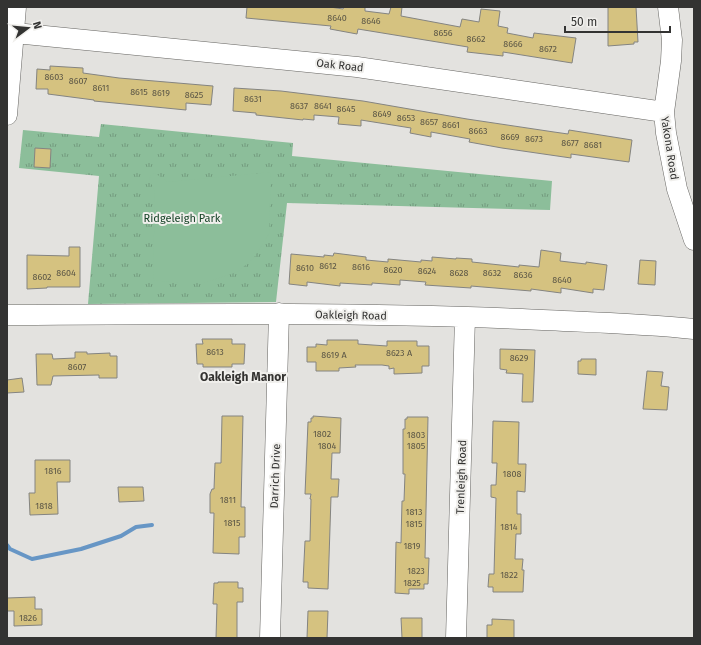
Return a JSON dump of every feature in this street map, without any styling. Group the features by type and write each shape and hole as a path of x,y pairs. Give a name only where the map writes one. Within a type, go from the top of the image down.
{"street":[{"path":"7,115 16,7"},
{"name":"Yakona Road","path":"668,7 672,27 671,61 664,112 666,133 676,189 694,240"},
{"name":"Oak Road","path":"15,33 357,67 664,112"},
{"name":"Oakleigh Road","path":"7,316 279,313 465,317 617,323 694,329"},
{"name":"Darrich Drive","path":"270,638 279,313"},
{"name":"Trenleigh Road","path":"456,638 465,317"}],"green space":[{"name":"Ridgeleigh Park","path":"101,124 293,143 292,156 552,181 550,210 287,203 276,302 88,304 99,176 19,168 23,130 99,137"},
{"path":"271,172 269,234 253,259 237,272 204,283 178,283 153,280 155,190 149,180 153,174 158,175 168,182"}],"building":[{"path":"247,7 330,7 343,9 344,7 365,7 365,11 389,14 391,7 402,7 401,16 460,27 462,19 479,22 481,9 500,11 498,26 508,28 507,33 533,38 534,33 576,38 572,63 503,52 503,56 467,52 468,47 358,29 357,34 330,29 331,26 246,18"},
{"path":"608,7 636,7 638,42 634,42 634,44 608,46"},
{"path":"50,66 83,68 83,73 119,78 213,86 211,105 186,103 186,110 94,101 48,94 48,89 36,89 37,69 50,70"},
{"path":"234,88 281,91 363,101 554,132 568,134 569,130 632,140 629,162 571,154 571,158 502,148 469,142 470,139 431,132 431,137 410,133 411,128 361,120 361,126 338,124 339,117 314,115 314,120 303,120 233,111"},
{"path":"35,148 51,149 50,168 34,167"},
{"path":"69,247 80,247 80,287 47,287 27,289 27,255 69,256"},
{"path":"541,250 561,253 560,261 586,264 586,262 607,265 604,290 593,289 593,293 561,288 561,293 531,289 531,291 471,286 471,288 425,285 426,282 400,280 400,285 340,283 340,286 307,282 307,286 289,284 291,254 324,257 324,255 333,256 334,253 366,257 366,260 388,262 388,259 421,262 421,260 432,261 432,257 456,258 472,259 472,262 519,267 519,265 539,267"},
{"path":"640,260 656,261 655,285 638,284"},
{"path":"202,339 232,339 232,344 245,344 244,364 232,364 232,367 203,367 203,364 197,364 196,344 203,344"},
{"path":"327,340 358,340 358,344 387,346 387,341 417,341 417,346 429,346 429,366 422,366 422,373 394,374 394,368 389,369 389,366 382,365 355,365 356,367 339,368 339,371 316,371 316,362 307,362 307,347 316,347 316,344 327,345"},
{"path":"500,349 535,350 533,402 522,402 523,374 506,373 507,370 500,369"},
{"path":"75,352 87,352 87,354 110,353 110,356 117,356 117,378 99,378 99,375 53,376 51,385 37,385 36,354 52,354 53,359 75,358"},
{"path":"581,359 596,359 596,375 578,374 578,361 581,361"},
{"path":"647,371 663,372 661,386 669,387 667,410 643,409"},
{"path":"22,378 24,392 7,393 7,380"},
{"path":"222,416 243,416 241,507 245,507 245,537 239,537 239,554 213,553 214,513 210,513 210,494 212,489 214,489 215,463 221,463"},
{"path":"313,416 341,418 340,453 332,453 331,479 339,479 338,497 331,497 328,589 308,588 308,582 303,582 305,541 310,541 311,494 305,494 308,422 311,422 311,418 313,418"},
{"path":"407,417 428,417 425,558 429,558 428,584 424,584 424,589 409,589 409,594 395,593 396,542 401,543 402,501 404,501 405,474 403,474 403,429 405,429 405,419 407,419"},
{"path":"493,421 519,422 518,464 526,464 525,492 517,491 517,514 521,514 521,534 516,534 515,559 523,559 523,592 493,592 493,587 488,587 489,574 494,574 496,498 491,497 491,485 496,485 497,463 492,463"},
{"path":"35,460 70,460 70,482 57,482 58,514 30,515 29,493 35,493"},
{"path":"118,487 143,487 144,501 119,502"},
{"path":"238,582 238,588 243,588 243,602 237,602 237,638 216,638 217,604 213,604 214,583"},
{"path":"35,597 35,609 42,609 42,625 14,626 14,611 7,611 7,598"},
{"path":"308,611 328,611 327,638 307,638"},
{"path":"401,618 422,618 422,638 402,638"},
{"path":"492,619 514,620 514,638 487,638 487,625 492,625"}],"waterway":[{"path":"7,545 10,549 32,559 81,549 121,536 136,527 152,525"}],"district":[{"name":"Oakleigh Manor","path":"243,377"}]}
